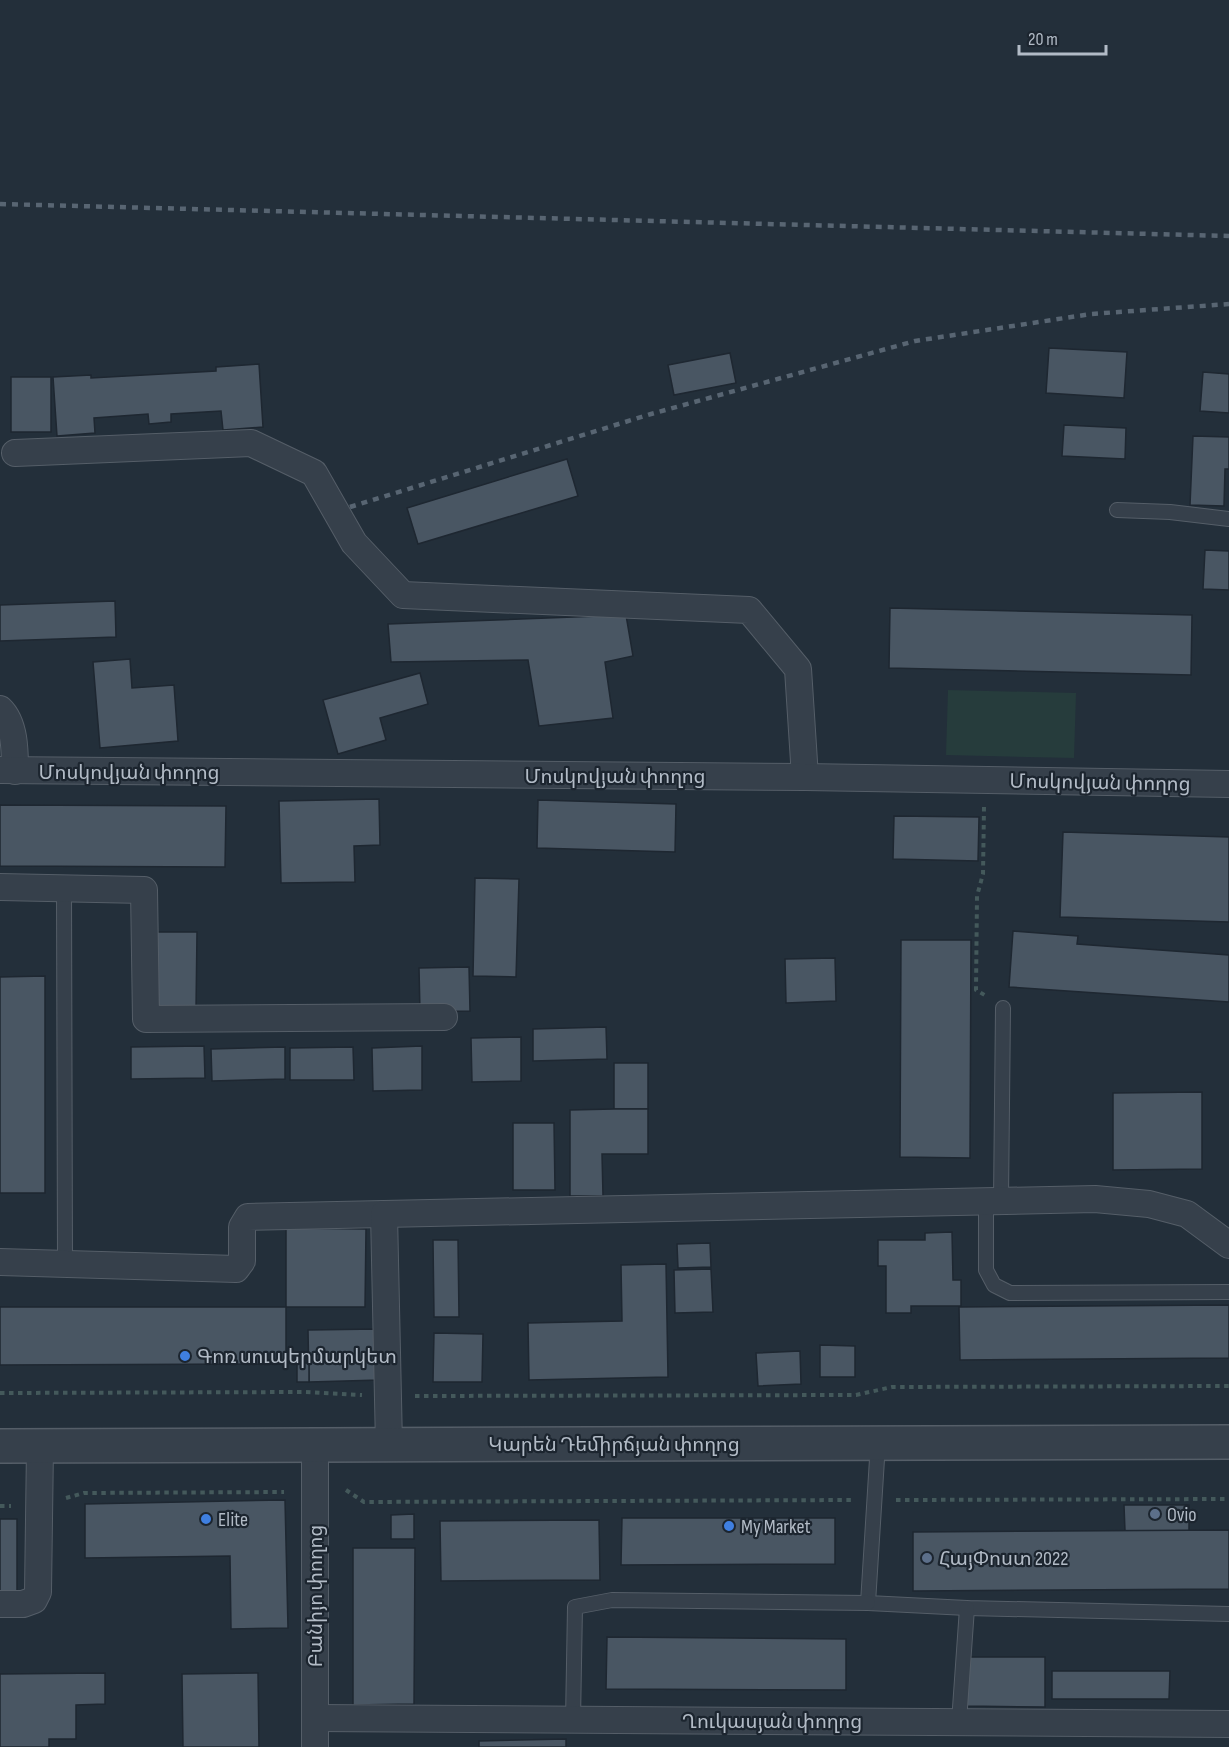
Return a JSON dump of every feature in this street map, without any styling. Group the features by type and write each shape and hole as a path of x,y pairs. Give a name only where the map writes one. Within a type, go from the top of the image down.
{"street":[{"path":"15,453 252,443 315,473 354,543 403,594 749,610 798,669 806,777"},
{"path":"0,709 4,713 14,742 8,770"},
{"name":"Մոսկովյան փողոց","path":"8,770 806,777 1229,784"},
{"path":"0,887 144,890 146,1019 444,1017"},
{"path":"0,1262 236,1269 243,1261 242,1227 248,1217 1095,1198 1149,1204 1188,1214 1229,1245"},
{"path":"384,1214 389,1444"},
{"name":"Կարեն Դեմիրճյան փողոց","path":"0,1446 1229,1442"},
{"name":"Բանիյո փողոց","path":"315,1445 315,1747"},
{"path":"0,1604 23,1604 34,1600 38,1592 40,1447"},
{"name":"Ղուկասյան փողոց","path":"315,1718 1229,1724"}],"lane":[{"path":"1117,510 1170,512 1229,519"},
{"path":"64,888 65,1264"},
{"path":"1003,1008 994,1200 986,1270 994,1285 1010,1293 1229,1292"},
{"path":"868,1603 878,1443"},
{"path":"573,1720 575,1607 612,1600 868,1603 968,1608 1229,1614"},
{"path":"959,1722 968,1608"}],"path":[{"path":"985,780 983,874 977,896 976,990 1003,1008"},
{"path":"0,1393 304,1392 388,1396 856,1395 892,1387 1229,1386"},
{"path":"346,1490 364,1502 1229,1500"},
{"path":"0,1506 40,1506 84,1493 284,1492"}],"green space":[{"path":"948,690 1076,693 1074,758 946,755"}],"building":[{"path":"1049,348 1127,352 1124,398 1046,393"},
{"path":"730,353 736,383 674,395 668,365"},
{"path":"259,364 263,427 223,430 221,411 171,414 171,422 149,424 148,414 94,418 95,433 57,436 53,377 91,375 91,378 216,371 216,367"},
{"path":"1203,372 1229,374 1229,413 1200,411"},
{"path":"11,377 51,377 51,432 11,432"},
{"path":"1064,425 1126,428 1125,459 1062,456"},
{"path":"1193,436 1229,437 1229,469 1225,469 1224,506 1190,505"},
{"path":"567,459 578,496 418,544 407,508"},
{"path":"1205,550 1229,551 1229,590 1203,589"},
{"path":"115,601 116,637 0,641 0,605"},
{"path":"890,608 1192,615 1191,675 889,668"},
{"path":"626,615 633,656 605,662 613,718 539,726 528,660 391,662 388,624"},
{"path":"130,659 132,688 174,685 178,741 100,748 93,662"},
{"path":"420,673 428,704 380,718 386,740 338,754 323,700"},
{"path":"379,799 380,845 354,846 355,882 281,883 279,801"},
{"path":"538,800 676,804 675,852 537,848"},
{"path":"0,805 226,806 225,867 0,866"},
{"path":"894,816 979,817 978,861 893,859"},
{"path":"1063,832 1229,837 1229,922 1060,917"},
{"path":"475,878 519,879 516,977 473,976"},
{"path":"1013,931 1078,936 1077,944 1229,955 1229,1002 1009,987"},
{"path":"156,932 197,932 196,1009 156,1009"},
{"path":"901,940 971,940 970,1158 900,1157"},
{"path":"835,958 836,1001 786,1003 785,959"},
{"path":"469,967 470,1011 420,1012 419,968"},
{"path":"45,976 45,1193 0,1193 0,977"},
{"path":"606,1027 607,1059 533,1061 533,1029"},
{"path":"521,1037 521,1081 472,1082 471,1038"},
{"path":"204,1046 205,1078 131,1079 131,1047"},
{"path":"422,1046 422,1090 373,1091 372,1048"},
{"path":"285,1047 285,1079 212,1081 211,1049"},
{"path":"353,1047 354,1080 290,1080 290,1048"},
{"path":"614,1063 648,1063 648,1109 614,1109"},
{"path":"1202,1092 1202,1169 1113,1170 1113,1093"},
{"path":"648,1109 648,1154 602,1154 603,1196 570,1196 570,1110"},
{"path":"513,1123 554,1123 555,1190 513,1190"},
{"path":"286,1228 366,1229 365,1307 286,1307"},
{"path":"952,1232 953,1280 961,1280 961,1306 911,1306 911,1313 886,1313 886,1266 878,1266 878,1240 925,1240 925,1233"},
{"path":"433,1240 458,1240 459,1317 434,1317"},
{"path":"710,1243 711,1267 678,1268 677,1244"},
{"path":"666,1264 668,1377 529,1380 528,1323 622,1321 621,1265"},
{"path":"711,1269 713,1312 675,1313 674,1270"},
{"path":"1229,1305 1229,1358 960,1360 959,1307"},
{"path":"0,1307 286,1307 286,1364 0,1365"},
{"path":"378,1329 380,1380 309,1382 308,1330"},
{"path":"434,1333 483,1334 482,1382 433,1382"},
{"path":"820,1345 855,1346 855,1377 820,1377"},
{"path":"800,1351 801,1384 758,1386 756,1353"},
{"path":"297,1363 309,1363 309,1382 297,1382"},
{"path":"285,1500 288,1628 231,1629 230,1556 85,1558 85,1504"},
{"path":"1124,1505 1189,1505 1189,1531 1125,1531"},
{"path":"414,1514 414,1539 391,1539 391,1515"},
{"path":"622,1518 835,1518 835,1564 621,1565"},
{"path":"0,1519 17,1519 17,1592 0,1593"},
{"path":"599,1520 600,1580 441,1581 440,1521"},
{"path":"1229,1530 1229,1589 913,1591 913,1532"},
{"path":"353,1548 415,1548 414,1704 353,1705"},
{"path":"607,1637 846,1639 846,1690 606,1689"},
{"path":"967,1657 1045,1657 1045,1707 966,1706"},
{"path":"1052,1671 1170,1671 1169,1699 1052,1699"},
{"path":"105,1673 105,1704 76,1705 76,1739 49,1739 49,1747 0,1747 0,1674"},
{"path":"258,1673 259,1747 183,1747 182,1674"},
{"path":"566,1739 566,1747 479,1747 479,1741"}],"railway":[{"path":"0,204 1229,236"},
{"path":"350,507 651,414 915,341 1091,314 1229,304"}],"place":[{"name":"Գոռ սուպերմարկետ","path":"185,1356"},
{"name":"Ovio","path":"1155,1514"},
{"name":"Elite","path":"206,1519"},
{"name":"My Market","path":"729,1526"},
{"name":"ՀայՓոստ 2022","path":"927,1558"}]}
